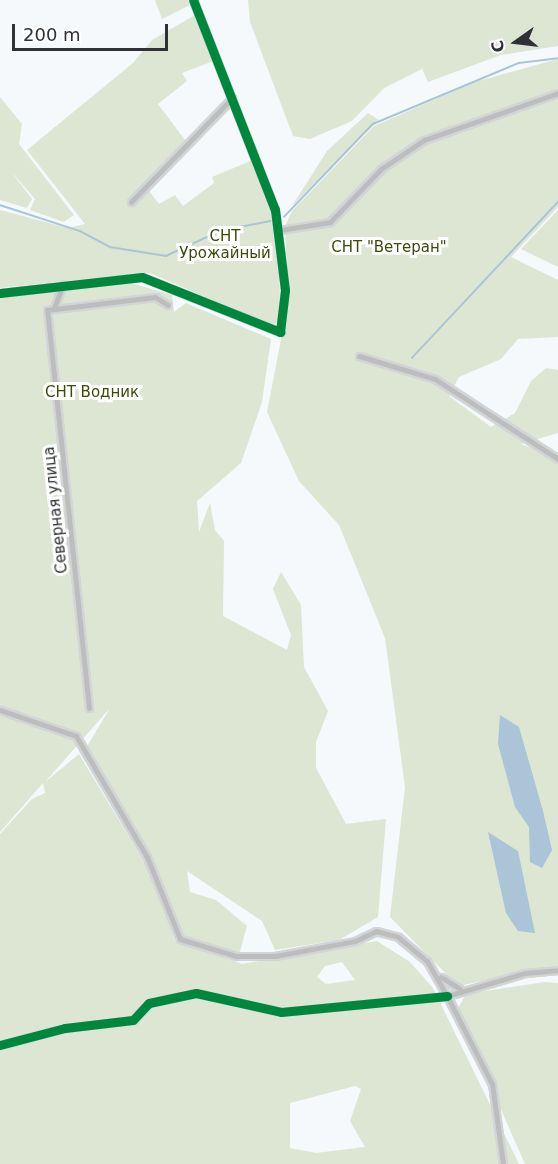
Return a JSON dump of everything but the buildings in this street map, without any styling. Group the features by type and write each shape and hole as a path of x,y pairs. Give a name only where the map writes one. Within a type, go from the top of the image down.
{"street":[{"path":"0,293 148,278 280,332 285,290 280,230 232,98 193,0"},
{"path":"280,230 330,222 381,169 424,140 558,93"},
{"path":"131,202 232,98"},
{"path":"63,285 54,308 155,297 168,305"},
{"name":"Северная улица","path":"54,308 47,310 89,708"},
{"path":"359,356 435,379 558,459"},
{"path":"0,710 76,735 147,857 180,939 236,956 259,956 355,940 376,931 411,946 440,976 459,989"},
{"path":"0,1045 65,1028 134,1020 149,1003 203,992 281,1011 447,996 459,989 558,970"},
{"path":"440,976 447,996 492,1084 503,1164"}],"green space":[{"path":"155,0 188,0 190,5 162,19"},
{"path":"248,0 558,0 558,46 501,55 428,82 422,69 384,88 352,121 310,139 293,136 250,22"},
{"name":"СНТ Урожайный","path":"195,15 216,60 182,73 187,81 158,104 188,144 147,188 159,204 175,195 183,206 214,183 212,177 253,160 279,227 280,322 270,325 150,273 0,288 0,210 68,228 85,224 27,150 133,63 152,40"},
{"name":"СНТ \"Ветеран\"","path":"558,59 558,207 511,257 558,280 558,337 518,339 501,359 459,377 449,396 491,427 515,413 531,381 546,368 558,370 558,433 521,444 558,458 558,966 458,986 390,917 405,787 385,638 339,525 299,481 267,412 288,303 285,226 292,211 374,126 475,82"},
{"path":"0,97 22,124 19,144 74,215 64,222 30,210 35,199 10,170 32,199 27,208 0,200"},
{"path":"368,113 379,120 292,206 327,151"},
{"path":"558,210 558,267 521,249"},
{"name":"СНТ Водник","path":"131,283 172,295 174,312 186,303 271,339 262,402 241,463 197,501 199,532 210,503 215,530 224,541 223,616 287,650 291,635 273,589 281,572 301,605 304,667 328,711 316,742 316,768 346,824 386,819 378,917 339,940 275,950 262,921 187,871 190,892 216,900 247,926 239,955 181,937 163,891 86,748 110,708 45,782 79,754 153,877 175,941 242,964 377,941 410,962 433,988 519,1164 0,1164 0,834 32,799 45,793 43,783 0,832 0,298","holes":["342,962 355,980 326,984 317,977 325,966","355,1086 361,1089 350,1121 365,1147 316,1153 290,1148 290,1103"]},
{"path":"545,982 558,983 558,1164 525,1164 457,1010 466,994"}],"water":[{"path":"500,715 519,727 543,811 552,850 542,868 530,862 529,827 515,807 498,744"},
{"path":"488,832 518,851 535,933 518,931 506,913"}],"waterway":[{"path":"284,217 373,124 519,63 558,58"},
{"path":"412,358 558,202"},
{"path":"0,205 80,231 110,247 166,256 220,231 270,221"}],"cycle path":[{"path":"0,293 142,277 280,332 285,290 275,210 193,0"},
{"path":"0,1045 65,1028 133,1020 149,1003 196,993 281,1012 447,996"}]}
